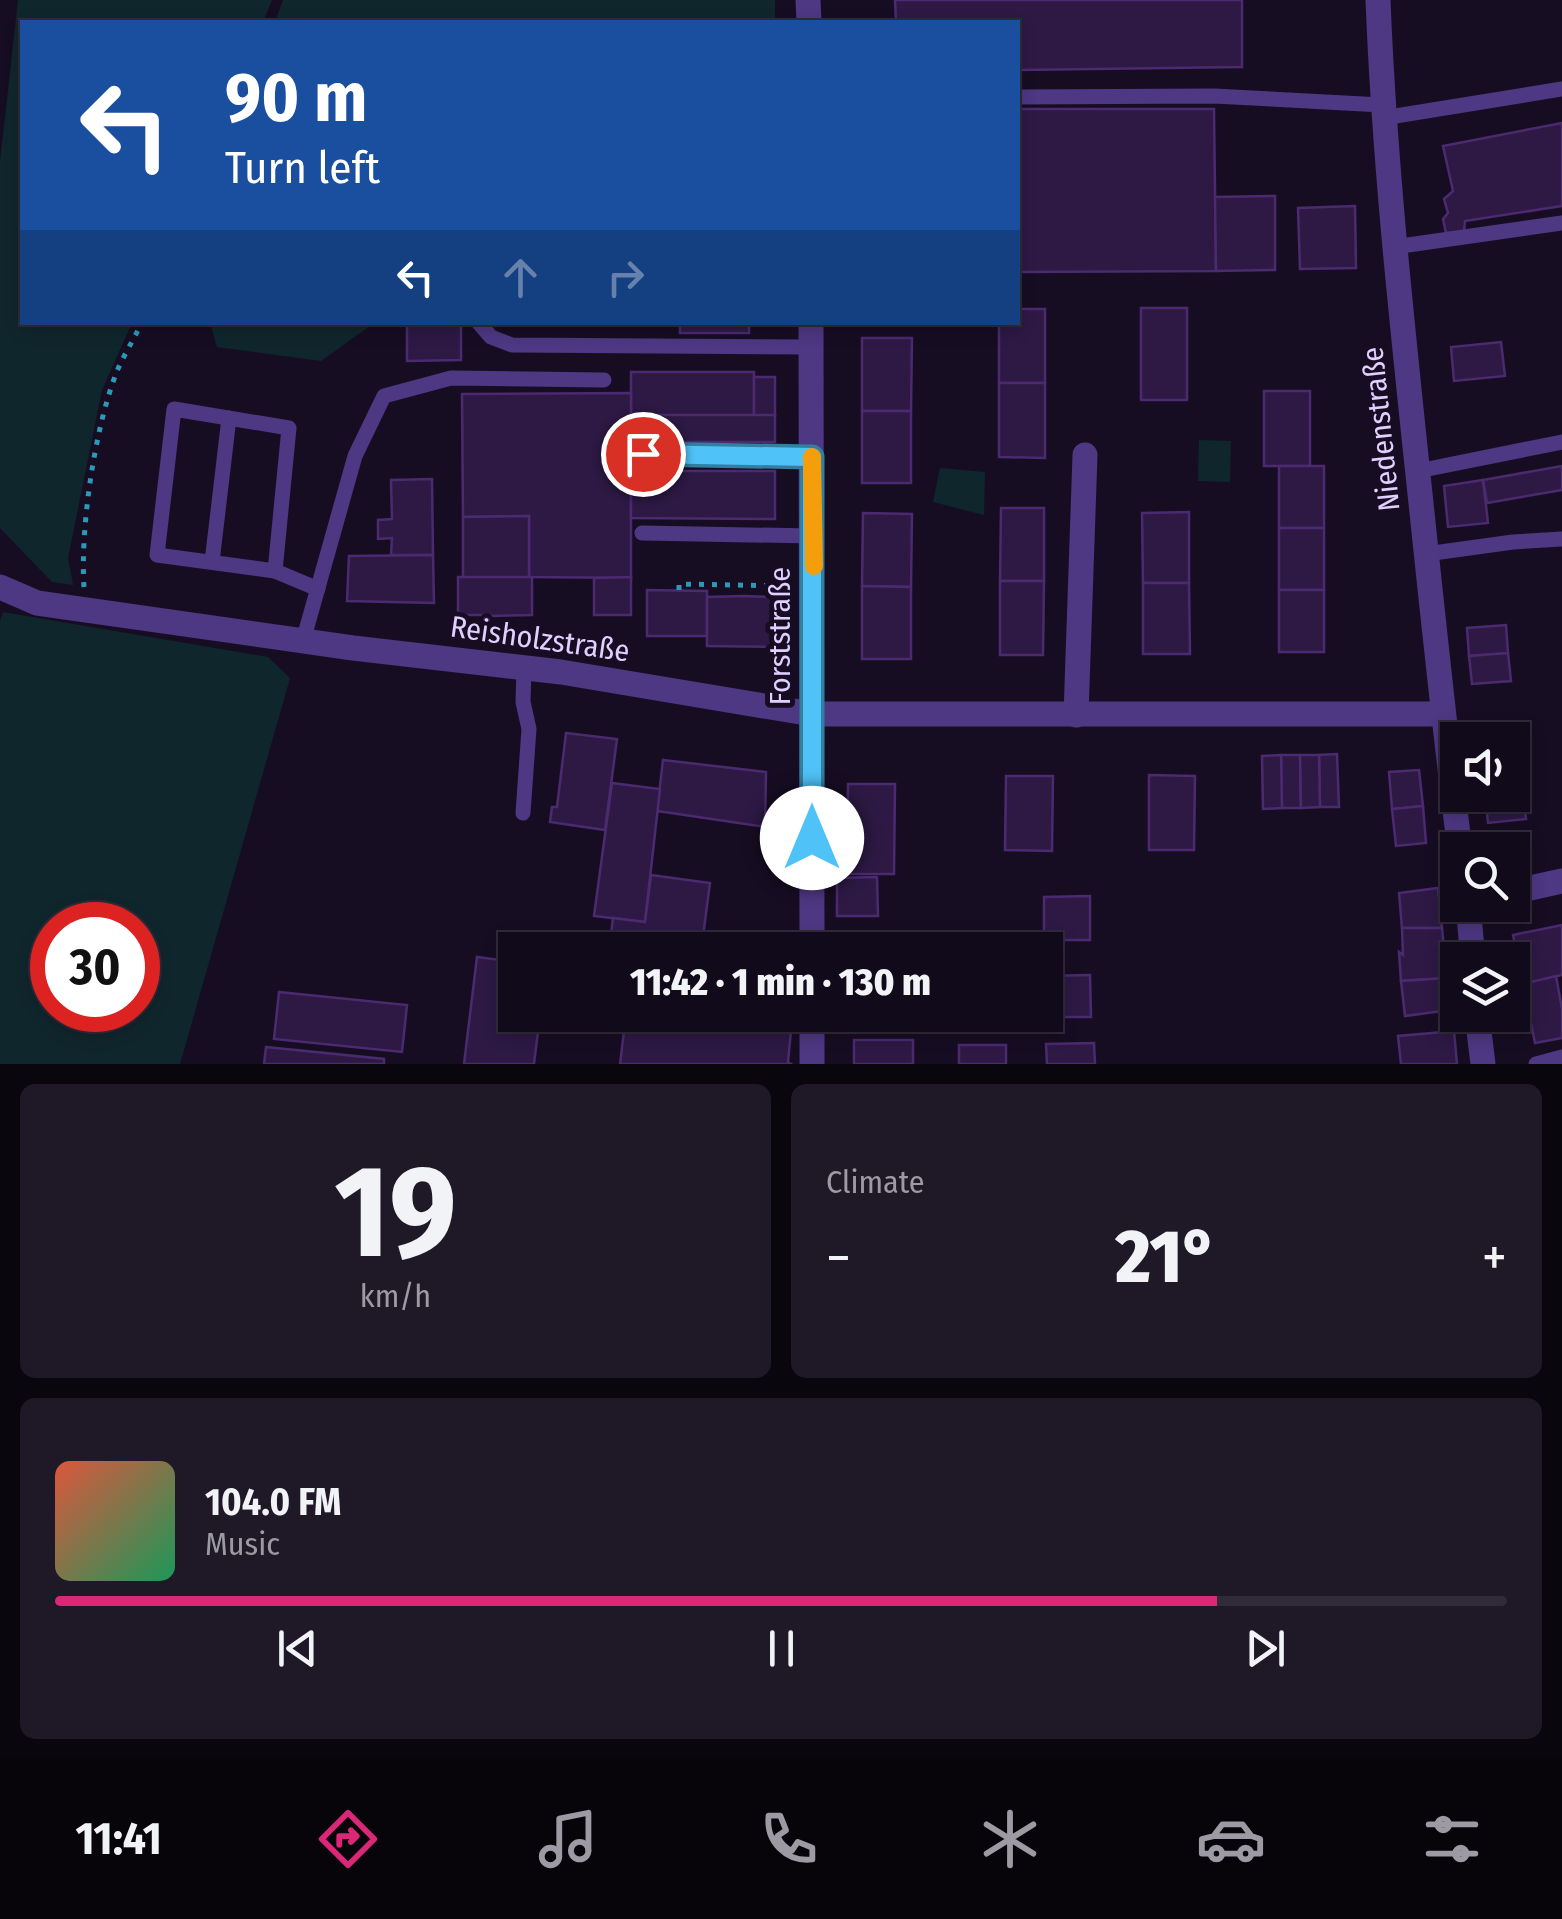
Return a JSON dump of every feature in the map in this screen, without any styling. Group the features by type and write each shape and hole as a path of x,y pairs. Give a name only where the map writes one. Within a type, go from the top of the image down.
{"street":[{"name":"Niedenstraße","path":"1378,0 1382,112 1394,247 1458,832"},
{"name":"Forststraße","path":"812,335 812,932"},
{"path":"1076,715 1084,455"},
{"name":"Reisholzstraße","path":"0,587 37,603 524,668 812,714 1442,714"},
{"path":"1530,888 1562,881"},
{"path":"812,1032 812,1064"},
{"path":"1480,1032 1483,1064"}],"lane":[{"path":"1020,97 1214,96 1382,112 1562,90"},
{"path":"1394,247 1562,223"},
{"path":"480,325 490,337 512,345 812,335"},
{"path":"303,641 355,456 384,396 451,378 604,380"},
{"path":"275,570 288,428 174,408 157,556 275,570 318,589"},
{"path":"212,562 229,418"},
{"path":"1418,472 1562,442"},
{"path":"643,454 812,457"},
{"path":"642,533 813,536"},
{"path":"1426,554 1513,542 1562,540"},
{"path":"523,813 529,730 523,702 524,668"},
{"path":"1536,1064 1562,1057"}],"path":[{"path":"85,610 82,554 97,447 116,373 140,325"},
{"path":"679,590 679,584 792,586"},
{"path":"744,586 744,596"}],"shaded area":[{"path":"18,0 272,0 264,20 20,20 20,325 131,325 102,390 68,558 73,585 52,582 0,528 0,162"},
{"path":"283,0 775,0 775,20 276,20"},
{"path":"211,325 371,325 321,361 217,347"},
{"path":"1199,440 1231,441 1230,482 1198,481"},
{"path":"940,468 985,472 984,515 933,502"},
{"path":"3,612 268,657 290,678 180,1064 0,1064"}],"building":[{"path":"895,0 1242,0 1242,67 1020,70 1020,20 896,20"},
{"path":"1020,109 1214,109 1216,271 1020,272"},
{"path":"1562,123 1562,206 1465,221 1464,232 1446,233 1443,219 1448,213 1444,199 1453,191 1443,146"},
{"path":"1275,196 1275,270 1216,271 1215,197"},
{"path":"1355,206 1356,268 1300,269 1298,208"},
{"path":"1141,308 1187,308 1187,400 1141,400"},
{"path":"1020,309 1045,309 1045,383 999,383 999,325 1020,325"},
{"path":"407,325 461,325 461,360 407,361"},
{"path":"680,325 749,325 749,333 680,333"},
{"path":"862,338 912,338 911,411 862,411"},
{"path":"1501,342 1505,376 1454,381 1451,347"},
{"path":"631,372 754,372 754,416 631,415"},
{"path":"754,377 775,377 775,415 754,416"},
{"path":"999,383 1045,383 1045,458 999,457"},
{"path":"1264,391 1310,391 1310,466 1264,466"},
{"path":"631,393 631,578 529,577 529,516 463,517 462,394"},
{"path":"862,411 911,411 911,483 862,483"},
{"path":"631,415 775,415 775,442 631,442"},
{"path":"1279,466 1324,466 1324,528 1279,528"},
{"path":"1562,466 1562,490 1487,503 1483,480"},
{"path":"631,471 775,471 775,519 631,518"},
{"path":"432,479 433,555 391,555 392,538 378,539 378,520 392,519 391,480"},
{"path":"1483,480 1488,523 1448,527 1444,486"},
{"path":"1001,508 1044,508 1044,581 1000,581"},
{"path":"1189,512 1189,583 1143,583 1142,513"},
{"path":"863,513 912,514 911,587 862,586"},
{"path":"529,516 529,577 463,578 463,517"},
{"path":"1279,528 1324,528 1324,590 1279,590"},
{"path":"433,555 434,603 347,601 349,556"},
{"path":"458,577 532,577 532,615 490,616 490,621 484,621 484,615 458,615"},
{"path":"631,577 631,615 594,615 594,578"},
{"path":"1000,581 1044,581 1043,655 1000,655"},
{"path":"1143,583 1189,583 1190,654 1143,654"},
{"path":"862,586 911,587 911,659 862,659"},
{"path":"647,590 707,591 707,636 647,636"},
{"path":"1279,590 1324,590 1324,652 1279,652"},
{"path":"707,597 776,597 776,647 707,646"},
{"path":"1506,625 1508,653 1469,656 1467,628"},
{"path":"1508,653 1511,681 1472,684 1469,656"},
{"path":"566,733 617,739 605,830 550,822 552,807 557,807"},
{"path":"1337,754 1339,807 1320,807 1319,755"},
{"path":"1281,755 1300,755 1301,808 1282,808"},
{"path":"1281,755 1282,808 1263,809 1262,756"},
{"path":"1300,755 1319,755 1320,807 1301,808"},
{"path":"663,760 766,772 765,827 657,811"},
{"path":"1419,770 1423,806 1392,809 1389,772"},
{"path":"1149,775 1195,776 1194,850 1149,850"},
{"path":"1006,776 1053,776 1052,851 1005,850"},
{"path":"612,783 660,789 645,922 594,916"},
{"path":"848,784 895,784 894,874 847,874"},
{"path":"1423,806 1426,843 1396,846 1392,809"},
{"path":"1487,812 1525,812 1526,819 1488,823"},
{"path":"651,875 710,883 704,932 611,932 613,918 645,922"},
{"path":"877,877 878,916 837,916 837,878"},
{"path":"1438,888 1442,928 1402,928 1399,893"},
{"path":"1090,896 1090,940 1063,940 1063,932 1044,932 1044,897"},
{"path":"1562,925 1562,975 1530,982 1530,942 1514,942 1513,935"},
{"path":"1402,928 1442,928 1440,978 1401,981 1399,952 1403,955"},
{"path":"477,957 498,960 498,1032 538,1032 534,1064 464,1064"},
{"path":"1090,975 1091,1017 1063,1017 1063,976"},
{"path":"1556,976 1562,1038 1535,1043 1530,982"},
{"path":"1440,978 1440,1011 1405,1016 1401,981"},
{"path":"279,992 407,1005 402,1052 274,1039"},
{"path":"624,1032 791,1032 791,1064 620,1064"},
{"path":"1454,1032 1457,1064 1401,1064 1398,1036"},
{"path":"854,1040 913,1040 913,1064 854,1064"},
{"path":"1094,1043 1095,1064 1047,1064 1046,1044"},
{"path":"959,1045 1006,1045 1006,1064 959,1064"},
{"path":"266,1047 384,1059 384,1064 264,1064"}],"slow traffic":[{"path":"812,457 814,566"}],"route":[{"path":"643,454 812,457 812,838"}]}
